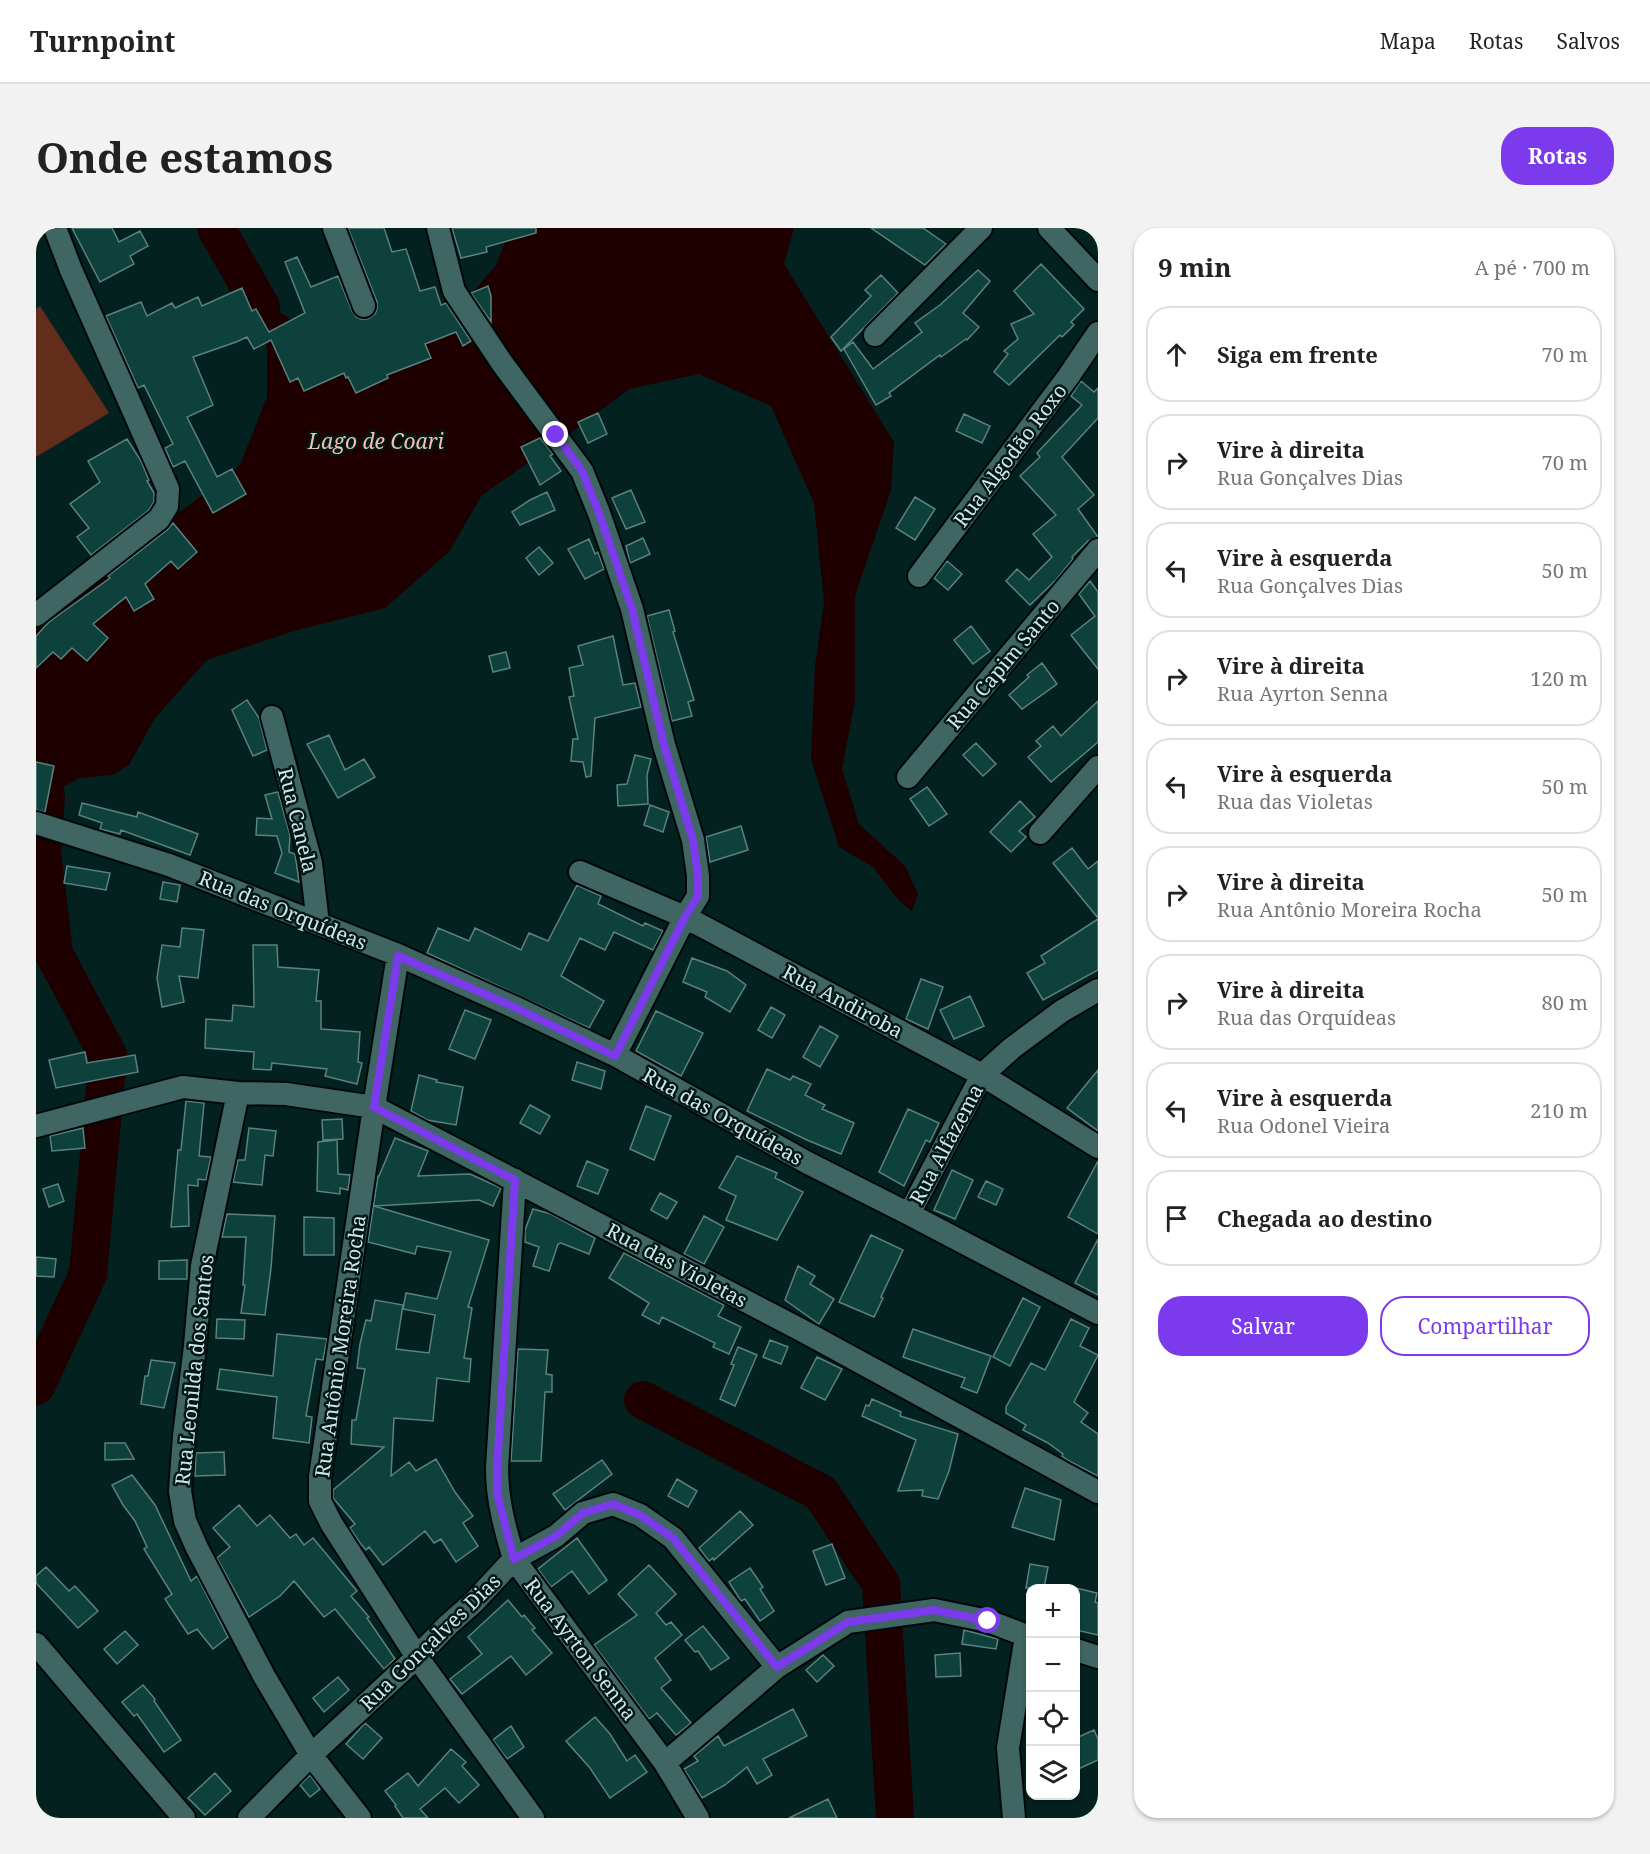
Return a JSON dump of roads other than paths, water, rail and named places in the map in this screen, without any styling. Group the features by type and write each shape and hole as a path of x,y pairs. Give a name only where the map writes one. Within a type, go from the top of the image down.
{"street":[{"path":"36,615 159,519 167,507 168,489 55,228"},
{"path":"334,228 364,306"},
{"path":"438,228 454,291 502,363 582,471 632,609 664,745 693,840 698,896 685,917 615,1056"},
{"path":"875,335 981,228"},
{"path":"1049,228 1098,280"},
{"name":"Rua Algodão Roxo","path":"919,576 1068,377 1098,333"},
{"name":"Rua Capim Santo","path":"908,777 1098,550"},
{"name":"Rua Canela","path":"272,717 311,863 318,924"},
{"path":"1040,833 1098,767"},
{"name":"Rua das Orquídeas","path":"36,823 170,865 398,956 514,1007 615,1056 806,1162 1098,1313"},
{"name":"Rua Andiroba","path":"580,872 685,917 982,1075 1098,1147"},
{"name":"Rua Antônio Moreira Rocha","path":"398,956 320,1477 320,1501 331,1523 417,1657 533,1818"},
{"name":"Rua Alfazema","path":"909,1214 982,1075 1011,1048 1062,1011 1098,990"},
{"name":"Rua das Violetas","path":"42,1125 183,1087 238,1093 286,1094 374,1107 803,1331 1098,1492"},
{"name":"Rua Leonilda dos Santos","path":"238,1093 202,1266 180,1491 185,1521 196,1548 264,1676 311,1755 360,1818"},
{"name":"Rua Ayrton Senna","path":"515,1180 497,1468 497,1493 514,1559 665,1762 698,1818"},
{"name":"Rua Gonçalves Dias","path":"249,1818 311,1755 474,1602 514,1559 556,1536 583,1513 613,1504 640,1515 673,1538 777,1667"},
{"path":"665,1762 777,1667 848,1622 934,1610 988,1621 1026,1635"},
{"path":"1014,1818 1008,1748 1028,1638"},
{"path":"36,1644 184,1818"},
{"path":"1080,1651 1098,1657"}],"water":[{"name":"Lago de Coari","path":"511,228 794,228 784,264 894,442 891,490 855,596 855,701 842,769 859,824 905,866 918,894 912,911 899,901 873,867 839,847 811,759 815,665 824,602 814,503 771,406 699,374 629,389 482,495 449,552 385,608 297,630 207,660 155,718 129,765 112,775 80,778 46,796 36,792 36,607 106,549 183,510 240,465 267,397 267,349 261,307 274,309 308,330 376,320 471,295 496,265"}],"waterway":[{"path":"216,228 261,307"},
{"path":"36,1386 88,1274 108,1055 54,954 42,852 46,796"},
{"path":"643,1400 821,1493 881,1584 895,1818"}]}
